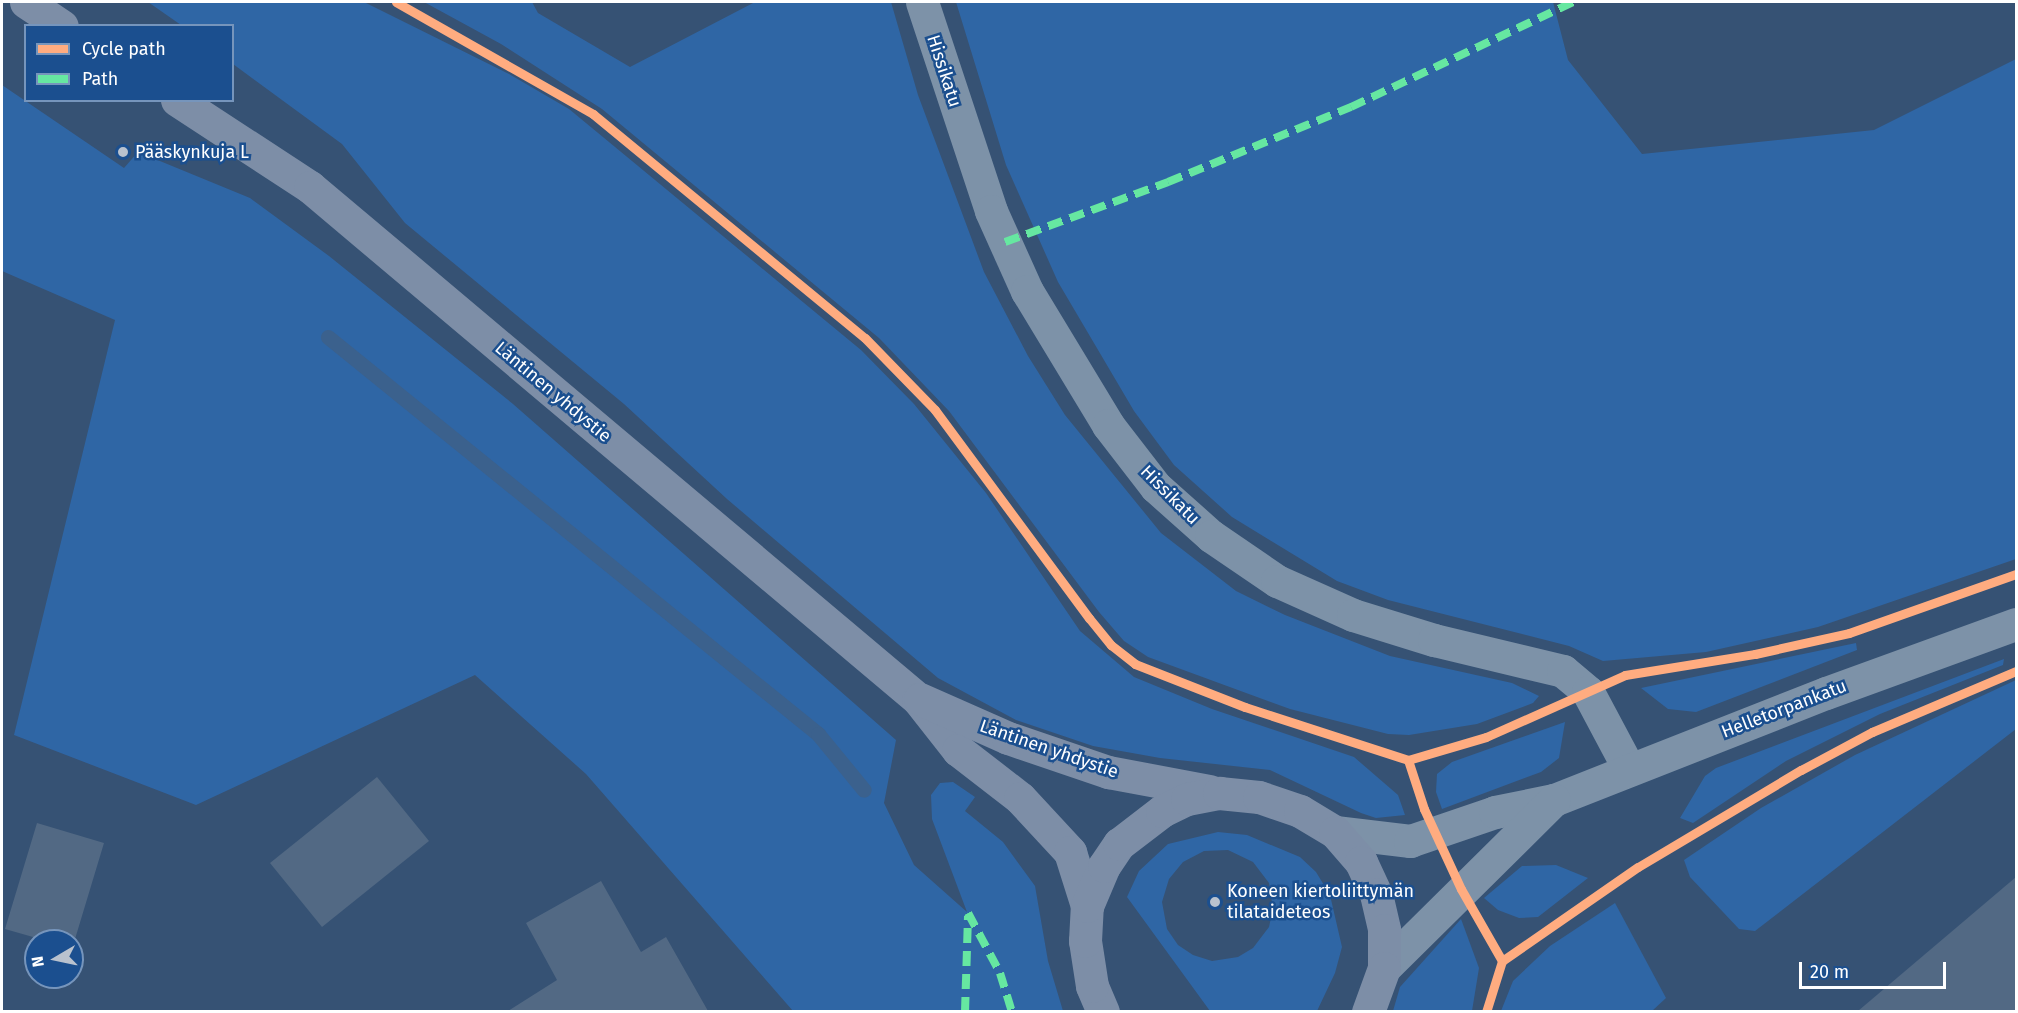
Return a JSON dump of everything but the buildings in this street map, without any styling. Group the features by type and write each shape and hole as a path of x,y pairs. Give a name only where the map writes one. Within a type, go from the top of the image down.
{"main road":[{"path":"26,2 60,24"},
{"name":"Läntinen yhdystie","path":"180,102 309,188 918,699 958,750 1020,798 1070,852 1087,906"},
{"name":"Läntinen yhdystie","path":"918,699 1008,738 1108,772 1219,793"},
{"path":"1103,1011 1092,986 1085,941 1087,906 1104,866 1132,833 1179,803 1219,793 1259,797 1300,810 1335,832 1361,862 1376,894 1384,930 1384,968 1368,1011"}],"street":[{"name":"Hissikatu","path":"922,2 990,211 1027,291 1108,425 1156,487 1211,536 1287,586 1353,615 1434,640 1563,670 1588,692 1629,769"},
{"name":"Helletorpankatu","path":"1335,832 1410,841 1495,812 1554,800 1629,769 2016,624"},
{"name":"Helletorpankatu","path":"1384,968 1554,800"}],"shaded area":[{"path":"148,2 364,2 509,74 569,109 861,350 914,404 986,493 1080,631 1134,677 1212,709 1354,757 1398,795 1405,815 1376,818 1361,813 1270,770 1160,758 1093,746 1016,720 938,678 727,499 624,404 405,223 342,144 234,65 234,24 180,24"},
{"path":"424,2 532,2 538,13 630,67 755,2 891,2 918,95 984,272 1028,356 1065,415 1161,533 1236,591 1285,615 1390,656 1512,683 1539,696 1533,703 1477,724 1409,735 1388,734 1290,709 1148,657 1124,641 1099,612 949,411 879,338 602,109 501,44"},
{"path":"956,2 1553,2 1568,60 1642,154 1874,130 2016,59 2016,559 1818,627 1706,652 1603,661 1569,646 1388,600 1337,581 1232,517 1174,465 1134,411 1058,282 1006,165"},
{"path":"2,85 124,168 138,152 250,198 329,256 513,404 896,740 884,803 914,865 967,912 932,819 931,795 940,783 953,782 975,797 965,811 1003,842 1035,886 1048,961 1063,1011 793,1011 586,774 475,675 196,805 14,735 115,320 2,271"},
{"path":"1856,643 1857,650 1696,712 1668,709 1641,688"},
{"path":"2004,659 2003,665 1880,714 1786,761 1693,823 1680,818 1705,776 1716,768"},
{"path":"2016,680 2016,729 1755,931 1739,929 1690,877 1684,860 1761,808 1855,755"},
{"path":"1565,722 1559,758 1541,772 1442,809 1436,792 1437,774 1452,762"},
{"path":"1218,832 1247,835 1300,857 1316,872 1330,895 1342,947 1335,973 1317,1011 1210,1011 1127,897 1139,871 1168,844","holes":["1228,850 1253,862 1269,883 1273,909 1269,927 1253,948 1238,957 1212,961 1193,955 1178,945 1167,929 1162,902 1169,879 1183,862 1204,851"]},
{"path":"1556,865 1588,878 1538,917 1519,918 1498,910 1484,898 1522,866"},
{"path":"1615,903 1666,998 1652,1011 1501,1011 1513,981 1550,946"},
{"path":"1461,919 1479,968 1472,1011 1393,1011 1400,987"}],"waterway":[{"path":"328,337 818,734 864,790"}],"marked path":[{"path":"1005,242 1168,182 1351,107 1573,2"},
{"path":"968,913 1000,973 1012,1012"},
{"path":"965,1012 968,916"}],"cycle path":[{"path":"396,2 593,114 865,338 935,410 1089,618 1111,645 1135,664 1245,707 1408,760 1424,809 1461,889 1502,961 1486,1012"},
{"path":"1408,760 1486,737 1625,675 1755,654 1849,633 2016,574"},
{"path":"1502,961 1638,867 1801,770 1872,732 2016,671"}],"place":[{"name":"Pääskynkuja L","path":"123,152"},
{"name":"Koneen kiertoliittymän tilataideteos","path":"1215,902"}]}
